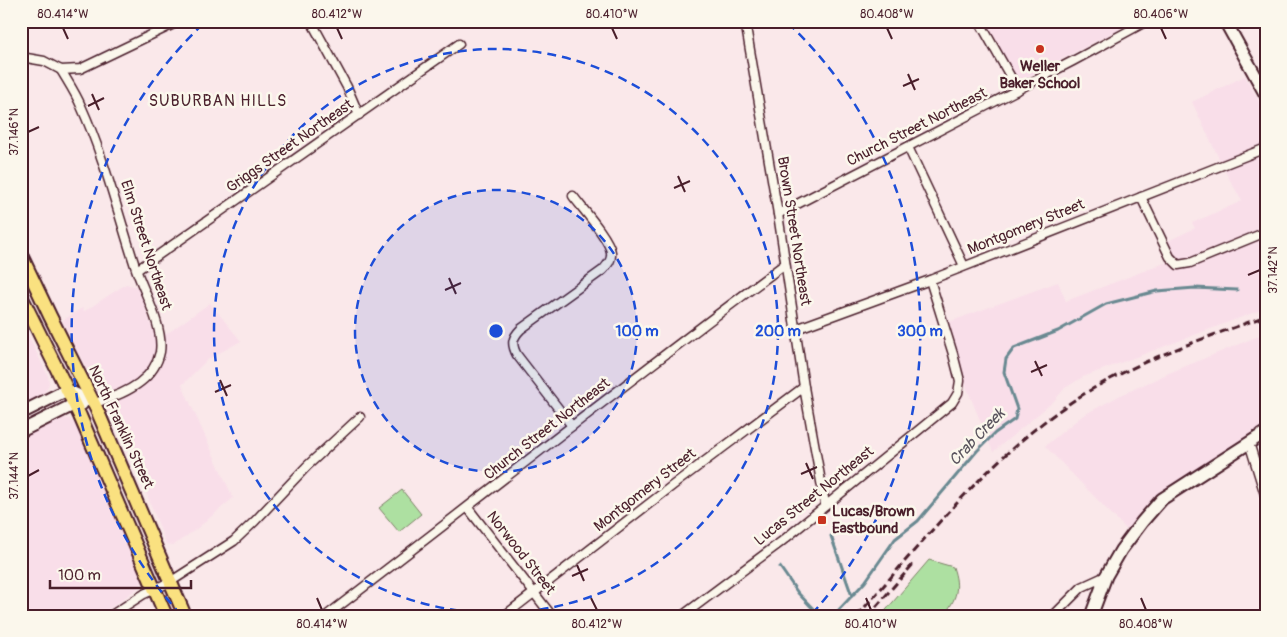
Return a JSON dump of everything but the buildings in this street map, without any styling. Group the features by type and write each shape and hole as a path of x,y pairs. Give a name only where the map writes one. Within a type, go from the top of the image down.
{"main road":[{"name":"North Franklin Street","path":"21,255 94,403 184,616"},
{"path":"21,296 75,404 166,616"}],"street":[{"path":"21,56 44,61 62,70 80,70 180,21"},
{"path":"311,21 347,87 359,115"},
{"name":"Brown Street Northeast","path":"745,21 778,214 804,387 825,504"},
{"path":"979,21 1018,90"},
{"name":"Church Street Northeast","path":"778,214 1147,21"},
{"path":"1224,21 1266,95"},
{"name":"Griggs Street Northeast","path":"136,270 459,44"},
{"name":"Elm Street Northeast","path":"62,70 81,104 105,166 136,270 160,338 160,352 156,364 147,376 133,387 120,394 94,403 75,404"},
{"path":"908,147 964,266"},
{"name":"Montgomery Street","path":"796,329 930,280 1266,148"},
{"path":"572,426 517,355 512,341 521,329 603,270 611,258 608,244 573,196"},
{"path":"1141,197 1170,257 1178,265 1190,263 1266,232"},
{"name":"Church Street Northeast","path":"326,616 785,264"},
{"name":"Lucas Street Northeast","path":"682,616 781,542 825,504 952,403 958,393 960,381 930,280"},
{"name":"Montgomery Street","path":"504,616 681,479 804,387"},
{"path":"21,413 68,390 94,403"},
{"path":"21,432 75,404"},
{"path":"110,616 170,582 234,541 256,521 307,466 360,417"},
{"path":"1091,616 1106,576 1121,550 1162,499 1266,432"},
{"path":"1247,444 1266,498"},
{"name":"Norwood Street","path":"468,508 552,616"},
{"path":"1053,616 1082,587 1106,576"}],"shaded area":[{"name":"Weller Baker School","path":"981,21 1135,21 1022,80 1015,77 1009,70"},
{"path":"1245,76 1266,113 1266,308 1083,377 1065,388 1054,401 993,452 966,386 949,322 1058,282 1066,301 1175,259 1166,242 1195,228 1192,223 1242,201 1226,173 1192,102"},
{"path":"126,284 138,287 155,336 165,335 210,303 241,341 207,360 182,385 233,498 174,545 166,544 118,424 93,382 62,321 82,308 85,311"},
{"path":"21,321 48,376 49,384 44,393 21,406"},
{"path":"1266,333 1266,426 1164,491 1146,508 1128,531 1045,446 1082,416 1121,395"},
{"path":"61,418 70,419 79,429 141,574 142,583 137,589 99,616 21,616 21,438"}],"green space":[{"path":"402,490 421,514 399,532 379,508"},
{"path":"929,560 953,567 955,574 956,593 943,616 881,616"}],"waterway":[{"name":"Crab Creek","path":"833,616 865,582 895,539 918,521 977,451 995,433 1015,419 1017,409 1004,372 1006,359 1014,348 1058,331 1106,304 1157,291 1195,288 1237,290"},
{"name":"Crab Creek","path":"1262,290 1266,291"},
{"path":"831,536 852,596"},
{"path":"780,567 798,593 820,616"}],"railway":[{"path":"857,616 967,492 1028,435 1060,410 1094,388 1136,367 1178,348 1266,316"},
{"path":"868,616 914,563"}],"place":[{"name":"Weller Baker School","path":"1040,49"},
{"name":"Lucas/Brown Eastbound","path":"822,520"}],"district":[{"name":"SUBURBAN HILLS","path":"218,101"}]}
